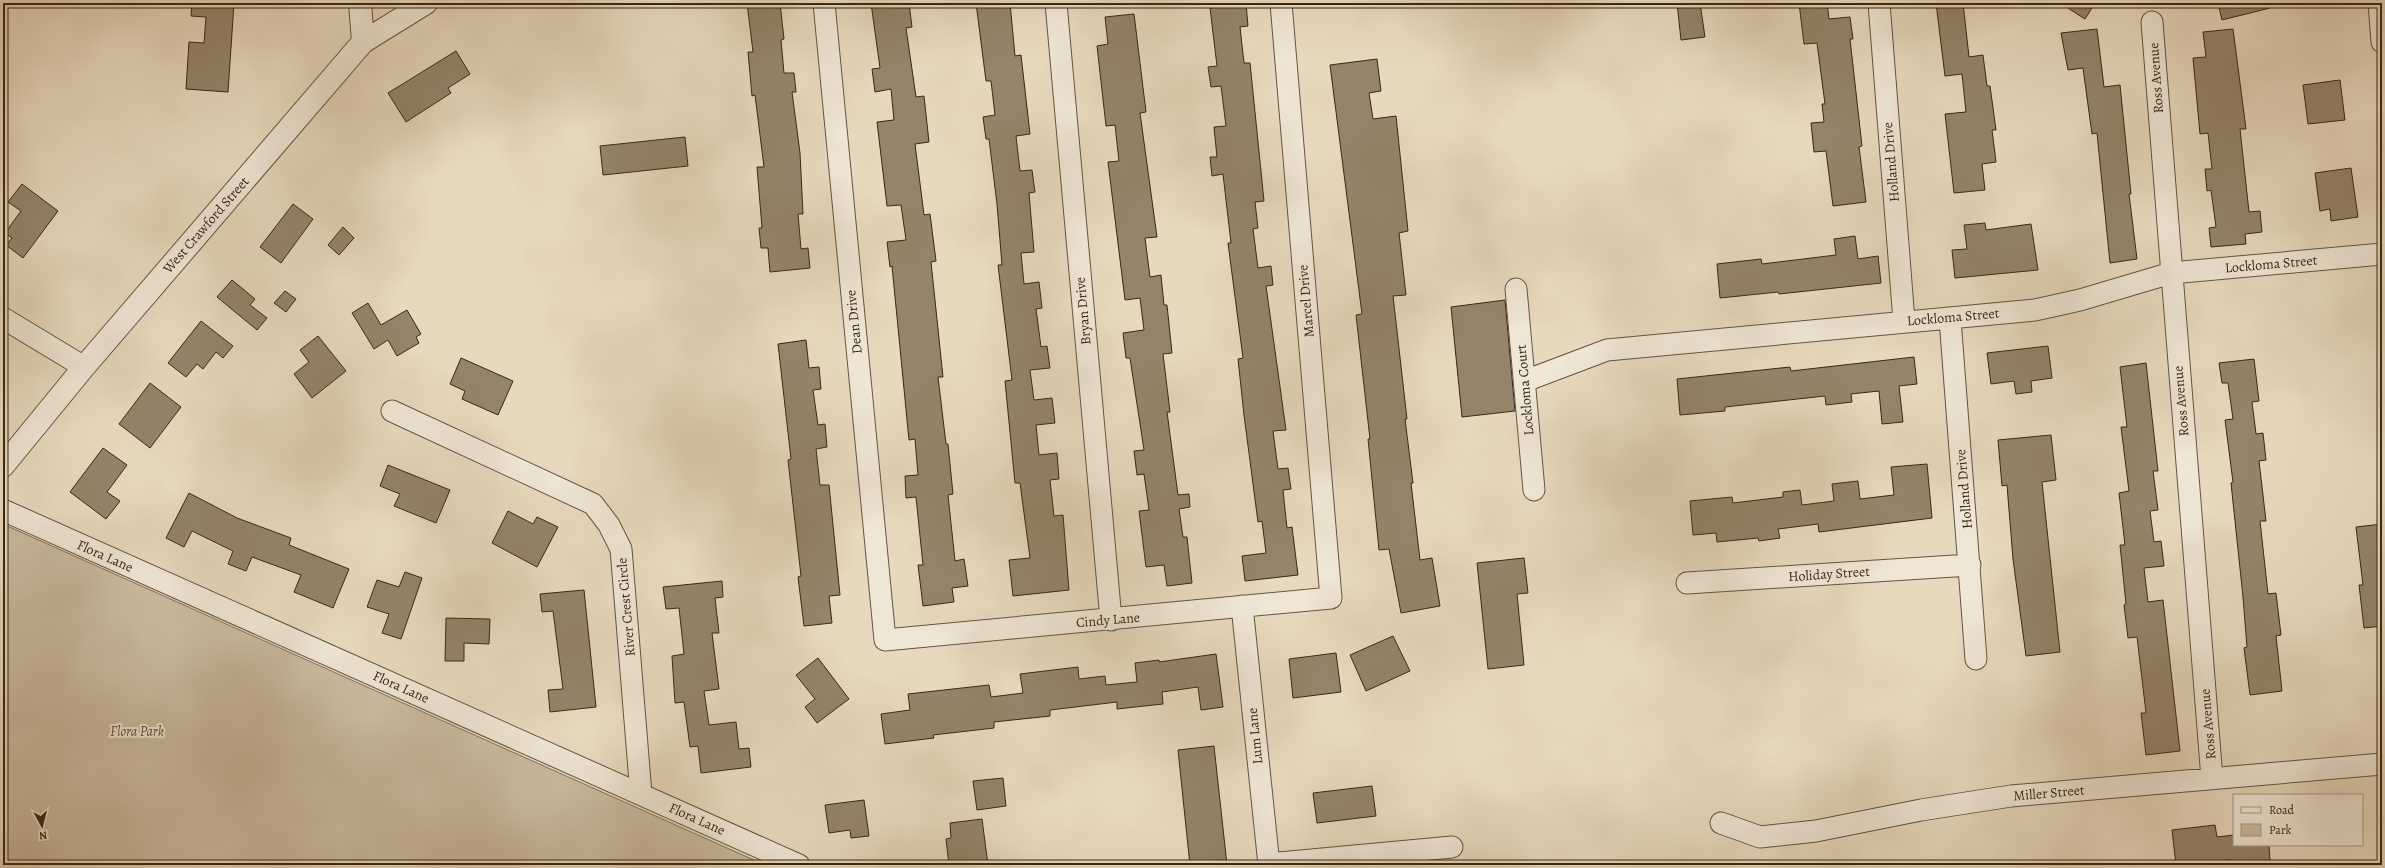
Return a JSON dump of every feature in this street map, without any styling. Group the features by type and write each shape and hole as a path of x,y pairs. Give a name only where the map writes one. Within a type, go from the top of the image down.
{"street":[{"path":"360,3 363,42"},
{"name":"West Crawford Street","path":"3,466 84,367 363,42 426,3"},
{"name":"Dean Drive","path":"824,3 885,640"},
{"name":"Bryan Drive","path":"1056,3 1111,620"},
{"name":"Marcel Drive","path":"1281,3 1331,598"},
{"name":"Holland Drive","path":"1879,3 1904,321"},
{"path":"2379,3 2382,42"},
{"name":"Ross Avenue","path":"2152,22 2170,273 2212,779"},
{"name":"Lockloma Street","path":"1525,381 1607,350 1904,321 1950,319 2035,310 2080,300 2170,273 2382,254"},
{"name":"Lockloma Court","path":"1516,289 1534,490"},
{"path":"3,318 84,367"},
{"name":"Holland Drive","path":"1950,319 1976,659"},
{"name":"River Crest Circle","path":"392,411 593,504 609,525 621,550 641,794"},
{"name":"Flora Lane","path":"3,510 799,865"},
{"name":"Holiday Street","path":"1687,583 1970,565"},
{"name":"Cindy Lane","path":"885,640 1111,620 1331,598"},
{"name":"Lum Lane","path":"1242,606 1269,865"},
{"name":"Miller Street","path":"1721,823 1760,837 1816,830 1921,810 2011,796 2382,764"},
{"path":"1269,865 1452,846"}],"green space":[{"name":"Flora Park","path":"3,525 5,525 765,865 3,865"}],"building":[{"path":"192,3 234,3 228,92 186,89 189,42 204,43 206,17 191,16"},
{"path":"747,3 780,3 784,39 781,40 784,73 794,73 796,92 792,92 800,153 803,214 798,214 801,249 808,248 810,268 770,272 768,248 761,248 759,228 762,228 757,167 764,167 755,95 752,96 748,52 753,52"},
{"path":"871,3 909,3 912,27 906,28 916,97 924,96 929,142 915,144 924,215 930,214 936,261 931,262 943,377 938,377 946,444 948,444 953,494 948,495 955,561 964,559 968,586 952,588 954,602 923,606 918,565 923,565 916,497 906,498 905,476 918,475 915,439 909,440 892,266 890,267 887,242 906,240 901,205 887,206 877,122 894,120 891,89 875,92 872,69 880,68"},
{"path":"976,3 1010,3 1015,56 1021,55 1030,134 1016,136 1020,171 1032,170 1035,192 1029,193 1034,252 1021,253 1024,284 1039,282 1042,308 1036,309 1041,347 1047,346 1050,368 1030,370 1034,400 1052,398 1055,423 1036,425 1039,455 1057,453 1059,479 1050,480 1054,516 1063,515 1069,590 1013,596 1009,560 1030,558 1020,483 1015,483 1005,381 1012,380 998,265 1002,265 997,204 989,139 986,139 983,117 995,115 991,81 986,81"},
{"path":"1246,3 1248,26 1240,27 1244,63 1250,63 1264,201 1255,202 1258,228 1253,229 1258,268 1271,266 1273,285 1266,286 1286,430 1273,431 1278,469 1288,468 1291,489 1283,490 1287,528 1292,527 1298,575 1245,581 1242,556 1266,553 1262,521 1258,522 1244,415 1238,359 1243,358 1228,243 1231,243 1223,174 1212,176 1210,157 1217,157 1214,127 1226,126 1221,86 1211,87 1208,67 1217,66 1210,8"},
{"path":"1677,3 1700,3 1705,37 1681,40"},
{"path":"1799,3 1827,3 1829,19 1850,17 1853,39 1850,39 1862,146 1859,147 1866,202 1833,206 1826,151 1814,152 1811,123 1824,122 1822,104 1825,104 1817,43 1804,44"},
{"path":"1936,3 1963,3 1969,57 1983,55 1987,86 1990,86 1996,130 1992,130 1996,162 1982,164 1985,190 1954,193 1945,114 1966,112 1962,74 1945,76"},
{"path":"2060,3 2095,3 2085,19"},
{"path":"2218,3 2270,3 2270,8 2222,20"},
{"path":"1134,14 1146,112 1140,113 1157,237 1145,238 1150,277 1161,275 1164,305 1167,305 1172,353 1163,354 1170,412 1167,412 1178,495 1189,494 1190,507 1179,509 1183,537 1187,537 1192,583 1167,586 1164,565 1146,567 1139,511 1149,510 1144,474 1137,475 1134,451 1144,450 1130,358 1126,358 1123,333 1144,330 1140,298 1125,300 1108,162 1119,161 1115,125 1106,126 1097,46 1108,44 1105,17"},
{"path":"2097,29 2104,87 2120,85 2131,194 2129,194 2137,259 2110,263 2097,133 2092,134 2083,68 2068,70 2061,33"},
{"path":"2233,29 2246,129 2240,129 2249,212 2260,211 2262,232 2245,234 2246,244 2211,247 2209,228 2216,227 2211,190 2207,191 2205,169 2212,169 2208,133 2200,134 2193,58 2206,57 2203,32"},
{"path":"456,51 470,74 448,88 451,93 406,122 388,93"},
{"path":"1377,59 1381,91 1369,93 1373,119 1396,116 1408,231 1399,233 1406,295 1393,296 1407,419 1405,419 1413,483 1411,483 1420,560 1432,558 1440,606 1401,613 1389,549 1379,550 1368,439 1370,439 1356,315 1362,314 1330,65"},
{"path":"2340,80 2345,120 2308,124 2303,85"},
{"path":"685,137 688,166 603,175 600,146"},
{"path":"2351,168 2358,217 2331,221 2330,209 2320,211 2315,173"},
{"path":"22,184 58,211 23,258 6,245 12,238 5,233 21,211 8,202"},
{"path":"293,204 313,219 281,263 260,247"},
{"path":"1985,223 1986,230 2031,224 2038,270 1955,278 1952,250 1967,249 1964,225"},
{"path":"343,227 354,238 339,255 328,245"},
{"path":"1855,236 1858,259 1878,256 1881,283 1779,294 1778,292 1720,298 1717,264 1761,259 1762,264 1836,255 1834,239"},
{"path":"232,280 255,299 250,305 267,318 257,330 217,297"},
{"path":"285,291 296,299 286,312 274,303"},
{"path":"1505,300 1515,411 1462,417 1451,307"},
{"path":"368,303 381,325 407,310 421,334 416,337 419,343 397,356 388,340 374,349 352,313"},
{"path":"201,321 233,346 223,358 216,352 203,369 197,364 186,377 168,363"},
{"path":"318,336 346,371 312,398 294,374 309,362 300,350"},
{"path":"806,340 809,368 819,367 821,389 813,390 818,425 825,424 827,447 816,449 820,485 829,485 840,595 829,596 832,623 804,626 798,577 801,576 788,460 791,459 778,344"},
{"path":"2048,346 2052,378 2031,381 2032,392 2016,394 2014,381 1991,384 1987,353"},
{"path":"1914,357 1917,384 1899,386 1903,422 1882,424 1879,391 1851,394 1852,402 1826,405 1825,396 1725,407 1725,411 1680,415 1677,379 1790,367 1791,371"},
{"path":"461,358 513,381 498,415 462,399 465,391 450,384"},
{"path":"2254,359 2259,401 2252,402 2256,434 2263,433 2266,460 2259,461 2266,521 2260,521 2268,594 2276,593 2281,635 2276,636 2282,691 2250,695 2244,648 2247,647 2231,483 2233,482 2225,420 2233,419 2228,383 2222,383 2219,363"},
{"path":"2146,363 2158,471 2153,471 2158,510 2150,511 2154,542 2161,541 2164,566 2144,568 2148,602 2163,600 2180,751 2146,755 2141,713 2146,713 2137,637 2128,638 2124,605 2126,604 2120,545 2125,545 2119,493 2129,491 2121,427 2127,427 2120,367"},
{"path":"150,383 181,407 150,448 119,424"},
{"path":"2051,435 2056,480 2042,482 2060,652 2026,656 2013,559 2007,485 2002,486 1998,440"},
{"path":"103,448 127,465 107,492 120,501 106,519 70,492"},
{"path":"1927,464 1932,518 1819,532 1818,524 1778,529 1780,538 1759,541 1758,538 1717,542 1716,533 1693,535 1690,501 1732,497 1733,503 1783,497 1783,492 1800,490 1802,505 1834,501 1832,484 1858,481 1860,499 1894,495 1891,467"},
{"path":"388,465 450,490 436,523 394,506 400,494 380,486"},
{"path":"189,493 237,518 291,538 289,545 349,569 333,608 294,592 301,575 252,557 246,571 228,564 233,551 192,531 184,547 166,538"},
{"path":"508,511 533,524 537,517 558,527 537,567 492,543"},
{"path":"2382,524 2382,626 2364,628 2359,585 2363,585 2356,527"},
{"path":"1524,558 1528,593 1517,594 1524,665 1488,669 1477,563"},
{"path":"405,572 422,578 401,639 382,633 389,614 367,607 377,580 399,587"},
{"path":"722,581 723,597 715,598 719,633 712,633 719,689 704,691 709,725 736,722 739,749 749,748 751,767 701,773 698,746 690,747 684,702 675,703 672,656 684,654 679,608 666,609 663,587"},
{"path":"584,590 596,707 550,712 548,690 563,689 553,611 542,612 540,594"},
{"path":"446,618 490,619 489,644 464,643 464,661 445,661"},
{"path":"1393,636 1410,671 1366,691 1350,655"},
{"path":"1336,653 1341,692 1293,698 1289,659"},
{"path":"1216,654 1223,707 1201,710 1198,687 1162,692 1163,704 1117,709 1117,702 1050,710 1050,716 994,722 994,728 933,735 934,738 885,744 881,714 910,710 908,694 989,685 991,697 1023,693 1020,674 1078,667 1079,679 1105,676 1106,685 1137,682 1135,663 1159,660 1159,662"},
{"path":"818,658 849,699 817,723 805,707 815,699 796,675"},
{"path":"1214,746 1227,865 1190,865 1178,750"},
{"path":"1003,778 1006,806 977,810 973,781"},
{"path":"1372,786 1376,816 1317,823 1313,793"},
{"path":"864,800 869,836 851,838 850,830 829,833 825,805"},
{"path":"982,819 988,865 949,865 946,839 951,838 950,823"},
{"path":"2215,825 2217,837 2233,835 2233,846 2269,846 2270,861 2231,865 2230,860 2176,865 2172,830"}]}
